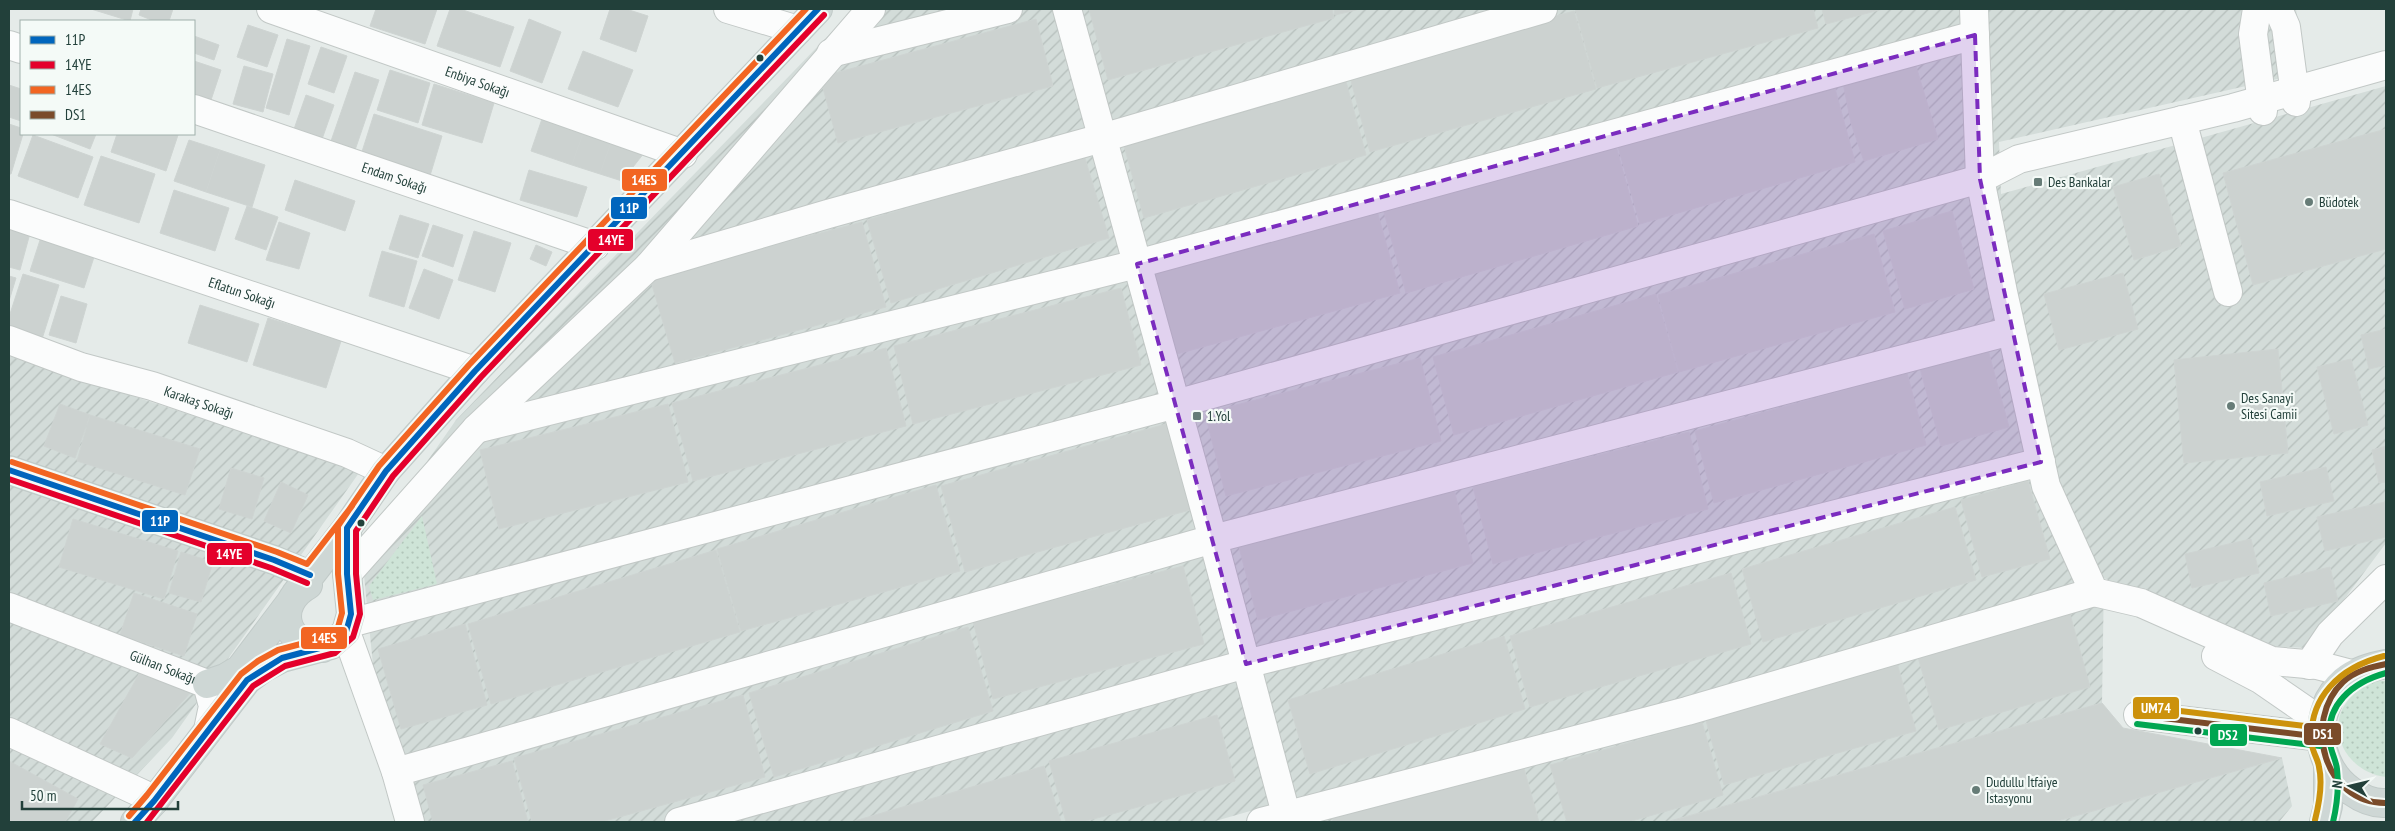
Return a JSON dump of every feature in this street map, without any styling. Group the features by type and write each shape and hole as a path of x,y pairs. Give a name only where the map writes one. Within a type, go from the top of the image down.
{"main road":[{"name":"Gülhan Sokağı","path":"207,684 225,678 240,669 347,528 386,471 476,371 818,9"},
{"path":"9,470 274,560 298,591"},
{"path":"135,822 154,801 248,680 263,668 282,658 323,648 340,640 348,620 347,528"},
{"path":"323,648 304,644 291,631 288,622 298,591 310,584 320,584 338,590 348,620"},
{"path":"2324,822 2328,806 2328,766 2321,744 2321,729 2329,700 2344,682 2363,669 2386,664"},
{"path":"2328,766 2342,784 2360,797 2386,803"}],"street":[{"name":"Enbiya Sokağı","path":"271,9 683,154"},
{"path":"728,9 798,30"},
{"path":"347,574 476,429 648,267 871,9"},
{"path":"831,53 1008,9"},
{"path":"1067,9 1246,664 1273,818 1687,711 2106,595 2141,603 2272,661 2309,665 2355,675"},
{"path":"648,267 828,214 1102,138 1543,9"},
{"path":"2257,9 2253,34 2262,105"},
{"path":"2278,9 2286,27 2295,96"},
{"path":"476,429 1137,264 1974,22 1980,179 2046,486 2106,595 2132,611 2260,678 2321,729"},
{"path":"2295,96 2386,65"},
{"path":"410,822 348,620 1176,404 1980,179 2019,159 2184,126 2295,96 2386,76"},
{"name":"Endam Sokağı","path":"195,109 595,246"},
{"path":"2184,126 2228,292"},
{"name":"Eflatun Sokağı","path":"9,214 476,371"},
{"path":"396,772 1213,539 2012,330"},
{"name":"Karakaş Sokağı","path":"9,340 82,366 152,386 347,453 386,471"},
{"path":"679,822 1246,664 2041,462"},
{"path":"2309,665 2330,634 2386,579"},
{"name":"Gülhan Sokağı","path":"9,607 207,684"},
{"path":"207,684 213,706 208,730"},
{"path":"2138,715 2321,729"},
{"path":"9,732 144,794 154,801"}],"highlighted area":[{"path":"1975,35 1980,179 2041,462 1246,664 1137,264"}],"shaded area":[{"path":"854,9 2296,9 2304,73 1999,142 2001,194 2386,86 2386,543 2308,648 2243,645 2104,578 2102,703 1666,822 1309,822 1303,796 1212,822 403,822 374,675 362,555 456,420"},
{"path":"9,356 361,470 172,738 92,822 9,822"},
{"path":"2282,758 2292,806 2279,822 2054,822"}],"green space":[{"path":"422,516 437,584 373,600 369,586"},
{"path":"2375,681 2386,681 2386,777 2372,774 2360,767 2343,748 2339,736 2338,723 2342,710 2355,693"}],"building":[{"path":"91,9 133,9 130,20"},
{"path":"141,9 173,9 169,20 152,20 139,15"},
{"path":"376,9 437,9 425,44 370,26"},
{"path":"450,9 460,9 514,27 500,67 437,46"},
{"path":"610,9 626,9 648,16 636,52 600,39"},
{"path":"1089,9 1332,9 1334,18 1108,80"},
{"path":"1334,9 1360,9 1335,15"},
{"path":"1575,9 1813,9 1818,28 1597,88"},
{"path":"1822,9 1883,9 1826,24"},
{"path":"1574,11 1596,89 1370,152 1349,73"},
{"path":"529,19 561,32 542,83 510,71"},
{"path":"1036,19 1053,86 838,143 820,77"},
{"path":"248,25 278,35 267,67 237,57"},
{"path":"195,36 219,45 214,60 195,53"},
{"path":"287,39 310,46 289,115 266,108"},
{"path":"321,47 347,56 334,93 308,84"},
{"path":"583,51 633,70 618,107 568,89"},
{"path":"195,61 221,70 209,106 195,101"},
{"path":"1915,63 1938,139 1864,161 1851,123 1843,83"},
{"path":"244,66 273,74 263,112 233,104"},
{"path":"390,70 430,83 418,123 377,110"},
{"path":"355,72 379,80 354,153 330,144"},
{"path":"1345,78 1366,155 1144,218 1123,142"},
{"path":"434,84 494,103 482,143 422,125"},
{"path":"9,85 20,89 20,121 9,117"},
{"path":"1834,85 1855,162 1640,224 1618,147"},
{"path":"306,95 334,105 321,142 293,132"},
{"path":"544,113 585,127 572,165 531,151"},
{"path":"374,114 442,136 429,179 360,158"},
{"path":"9,124 20,128 20,135 23,135 11,174 9,174"},
{"path":"585,127 613,136 600,174 572,165"},
{"name":"Büdotek","path":"2386,129 2386,249 2253,285 2223,173"},
{"path":"33,135 93,157 78,198 18,176"},
{"path":"54,135 96,135 90,149"},
{"path":"117,135 178,135 166,171 111,152"},
{"path":"613,136 648,148 622,181 600,174"},
{"path":"189,140 220,150 206,192 174,181"},
{"path":"1616,146 1638,226 1406,293 1384,212"},
{"path":"220,150 265,165 252,207 206,192"},
{"path":"1084,155 1109,238 891,303 867,220"},
{"path":"101,156 155,174 139,223 84,205"},
{"path":"529,170 587,187 577,217 520,200"},
{"path":"2159,174 2181,246 2134,260 2113,187"},
{"path":"295,180 355,201 345,231 285,210"},
{"path":"174,190 229,208 215,251 160,233"},
{"path":"247,206 278,217 266,250 235,239"},
{"path":"1377,211 1400,293 1177,354 1154,273"},
{"path":"1952,211 1974,289 1905,309 1883,231"},
{"path":"400,215 429,224 418,258 389,249"},
{"path":"9,219 32,226 20,270 9,267"},
{"path":"279,222 310,233 299,269 266,260"},
{"path":"862,222 886,307 675,363 650,278"},
{"path":"433,225 463,235 453,267 422,256"},
{"path":"474,231 511,243 495,292 458,280"},
{"path":"42,234 96,251 84,288 30,271"},
{"path":"1874,234 1895,312 1679,372 1658,295"},
{"path":"536,245 552,252 546,266 530,259"},
{"path":"382,251 417,261 404,307 369,296"},
{"path":"424,269 453,280 439,319 409,308"},
{"path":"2123,273 2138,329 2059,350 2044,294"},
{"path":"23,274 59,285 42,339 9,328 9,317"},
{"path":"9,276 16,278 9,301"},
{"path":"1121,288 1141,365 913,424 894,346"},
{"path":"1656,294 1678,372 1454,435 1433,357"},
{"path":"61,296 87,304 76,343 49,335"},
{"path":"200,305 259,324 247,362 188,343"},
{"path":"268,318 341,341 326,388 253,365"},
{"path":"2386,329 2386,365 2369,369 2361,335"},
{"path":"886,348 906,426 693,481 672,403"},
{"name":"Des Sanayi Sitesi Camii","path":"2278,349 2288,453 2184,463 2174,360"},
{"path":"1988,350 2009,427 1941,446 1920,368"},
{"path":"1420,358 1441,441 1226,496 1205,413"},
{"path":"2351,359 2368,425 2334,434 2317,367"},
{"path":"1907,373 1926,445 1714,503 1695,431"},
{"path":"60,404 90,415 75,458 44,446"},
{"path":"668,404 688,482 499,529 480,450"},
{"path":"90,415 200,449 185,495 77,461"},
{"path":"1166,424 1190,510 965,572 941,486"},
{"path":"1689,432 1708,509 1493,564 1473,487"},
{"path":"2386,446 2386,482 2379,483 2372,450"},
{"path":"2326,467 2334,501 2267,516 2260,482"},
{"path":"231,468 264,478 252,519 219,509"},
{"path":"2028,481 2050,559 1982,577 1961,500"},
{"path":"281,482 308,495 291,533 264,521"},
{"path":"936,485 960,571 741,631 717,549"},
{"path":"1454,490 1473,563 1258,620 1239,547"},
{"path":"2385,502 2386,537 2325,551 2317,517"},
{"path":"1955,507 1976,580 1763,642 1742,569"},
{"path":"73,519 178,551 164,599 59,567"},
{"path":"2251,539 2259,573 2192,588 2185,554"},
{"path":"716,550 740,632 491,704 468,624"},
{"path":"181,552 213,562 201,602 169,593"},
{"path":"1183,566 1204,644 993,699 973,621"},
{"path":"2330,567 2338,601 2271,616 2264,583"},
{"path":"1731,573 1751,644 1530,707 1510,636"},
{"path":"134,593 197,614 184,656 120,635"},
{"path":"2070,614 2090,687 1939,730 1918,657"},
{"path":"465,624 487,705 401,729 378,649"},
{"path":"968,627 993,711 774,777 749,693"},
{"path":"1504,636 1525,709 1310,774 1288,700"},
{"path":"1897,663 1916,731 1724,785 1705,717"},
{"path":"139,674 191,692 132,758 100,744"},
{"path":"743,695 765,777 601,822 532,822 514,758"},
{"name":"Dudullu İtfaiye İstasyonu","path":"2102,703 2123,728 2282,758 2054,822 1666,822"},
{"path":"1217,715 1235,781 1082,822 1066,822 1049,761"},
{"path":"1702,722 1723,795 1628,822 1567,822 1550,765"},
{"path":"9,761 78,799 65,822 9,822"},
{"path":"512,761 528,822 433,822 423,785"},
{"path":"1523,765 1539,822 1333,822 1332,818"},
{"path":"1044,766 1061,822 851,822"}],"transit line":[{"name":"14ES","path":"129,816 241,674 258,661 278,650 327,637 338,627 342,613 338,574 338,526 379,466 469,365 806,9"},
{"name":"11P","path":"135,822 154,801 247,680 282,658 331,645 346,632 351,614 347,574 347,528 386,471 475,371 818,9"},
{"name":"14YE","path":"147,822 253,686 285,666 335,653 353,637 360,614 356,574 356,531 393,476 481,377 824,15"},
{"name":"14ES","path":"12,462 277,552 307,564 352,506"},
{"name":"11P","path":"9,470 274,560 310,575"},
{"name":"14YE","path":"9,479 271,568 307,583"},
{"name":"UM74","path":"2315,820 2321,787 2318,764 2312,745 2312,728 2315,712 2321,699 2341,676 2368,661 2384,656"},
{"name":"DS1","path":"2386,664 2358,672 2343,682 2331,698 2324,718 2322,738 2326,758 2334,775 2347,790 2365,800 2386,803"},
{"name":"DS2","path":"2333,822 2337,803 2338,782 2330,743 2329,729 2332,717 2343,697 2352,689 2362,682 2386,673"},
{"name":"UM74","path":"2139,706 2322,728"},
{"name":"DS1","path":"2138,715 2321,737"},
{"name":"DS2","path":"2137,724 2320,746"}],"place":[{"name":"Des Bankalar","path":"2038,182"},
{"name":"Büdotek","path":"2309,202"},
{"name":"Des Sanayi Sitesi Camii","path":"2231,406"},
{"name":"1.Yol","path":"1197,416"},
{"name":"Dudullu İtfaiye İstasyonu","path":"1976,790"}]}
